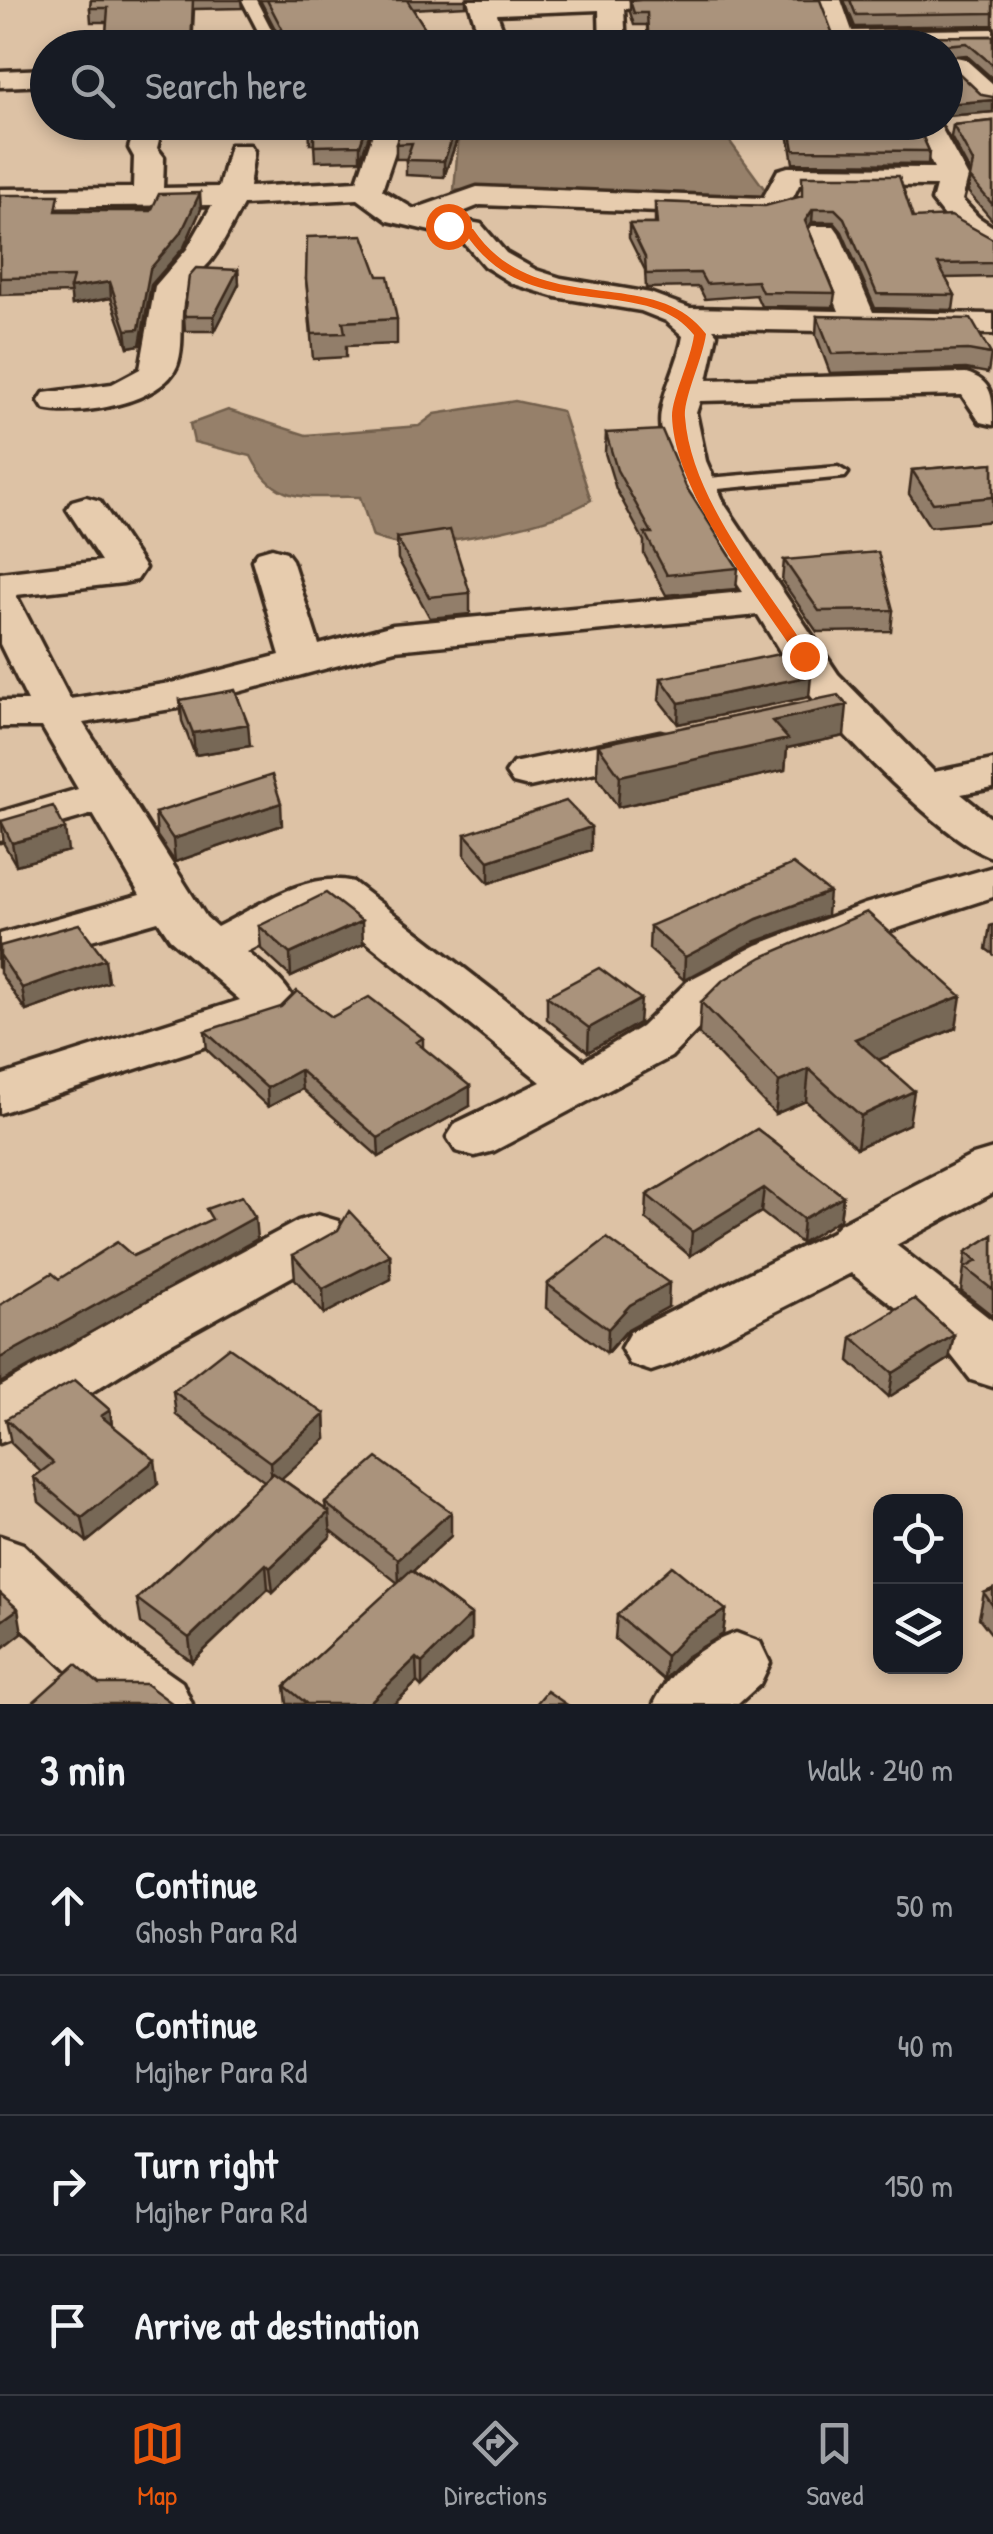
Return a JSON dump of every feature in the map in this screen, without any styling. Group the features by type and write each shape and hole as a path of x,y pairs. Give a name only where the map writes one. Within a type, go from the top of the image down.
{"street":[{"path":"490,30 481,3 660,0"},
{"path":"829,0 839,30"},
{"path":"611,2 612,30"},
{"path":"936,13 942,30"},
{"path":"963,50 993,37"},
{"path":"963,59 993,65"},
{"path":"963,69 993,99"},
{"path":"0,78 30,77"},
{"path":"145,140 143,148 149,158 148,196"},
{"path":"0,198 233,196 366,190 373,181 386,140"},
{"path":"937,140 960,171"},
{"path":"57,401 137,388 155,375 160,365 172,286 200,254 233,196 240,151"},
{"path":"417,218 477,196 763,207 776,204 788,176 960,171"},
{"path":"960,171 947,200 954,212 993,240"},
{"path":"366,190 372,201 417,218 470,231 484,252 517,276 554,289 655,304 687,318 993,324"},
{"path":"824,233 860,321"},
{"path":"687,318 700,334 697,360 678,413 697,485 833,694 924,788 993,843"},
{"path":"686,391 966,384 974,387 993,414"},
{"path":"0,585 123,571 86,509"},
{"path":"272,560 302,662"},
{"path":"0,714 56,714 178,695 393,638 764,583"},
{"path":"0,602 56,714 169,902 188,928 267,996 270,1004 262,1010 0,1095"},
{"path":"789,718 833,694"},
{"path":"529,772 696,738"},
{"path":"924,788 993,774"},
{"path":"0,827 106,796"},
{"path":"475,1137 656,1044 677,1016 704,994 760,964 889,912 993,882"},
{"path":"212,949 323,894 336,893 578,1084"},
{"path":"0,950 169,902"},
{"path":"651,1348 852,1247 859,1239 993,1169"},
{"path":"0,1418 159,1323 318,1236"},
{"path":"852,1247 862,1250 962,1326 993,1363"},
{"path":"0,1564 108,1668 157,1704"}],"lane":[{"path":"249,0 265,30"},
{"path":"697,485 838,473"}],"shaded area":[{"path":"458,140 729,140 766,191 765,196 745,200 454,190"},
{"path":"515,401 562,411 591,500 527,525 423,543 399,544 373,537 360,497 310,497 283,491 271,484 251,456 194,442 190,424 228,410 306,435 419,426 435,414"}],"building":[{"path":"91,0 193,0 192,30 106,30 108,8 90,8"},
{"path":"267,0 407,0 426,30 283,30"},
{"path":"820,0 831,30 648,30 647,13 634,13 630,1"},
{"path":"850,0 993,0 993,13 856,15"},
{"path":"963,36 993,36 993,65 963,43"},
{"path":"963,77 982,95 993,100 963,103"},
{"path":"993,121 993,205 970,178 973,162 961,140 963,124"},
{"path":"314,140 362,140 360,145 314,146"},
{"path":"397,140 452,140 444,161 406,160 412,143 396,144"},
{"path":"792,140 924,140 929,151 794,150"},
{"path":"802,176 899,176 913,218 951,216 993,239 993,263 938,264 955,295 877,294 844,218 835,209 813,209 805,221 835,293 762,292 757,281 706,284 700,273 646,274 645,257 629,224 657,224 655,202 765,206 802,196"},
{"path":"200,193 182,231 150,269 139,329 126,330 110,282 70,288 73,277 0,278 0,195 59,195 56,211 151,211 159,194"},
{"path":"363,235 378,276 388,276 397,319 343,322 345,333 312,334 306,279 307,237"},
{"path":"196,268 238,270 214,316 184,316 189,276"},
{"path":"817,316 971,319 991,354 968,350 832,354"},
{"path":"662,430 686,487 738,568 667,575 645,533 652,533 617,470 606,433"},
{"path":"993,463 993,497 933,503 912,470"},
{"path":"450,530 470,593 429,597 397,538"},
{"path":"878,552 893,610 819,611 784,560"},
{"path":"794,651 811,676 679,703 661,678"},
{"path":"235,690 248,724 193,733 180,700"},
{"path":"838,695 847,705 772,721 788,739 620,776 598,745"},
{"path":"272,775 281,803 173,839 155,813"},
{"path":"566,801 591,827 489,861 465,834"},
{"path":"53,806 65,829 12,843 1,821"},
{"path":"793,864 829,892 757,919 685,957 650,926"},
{"path":"326,893 362,921 290,954 259,926"},
{"path":"867,912 961,996 855,1039 914,1091 861,1116 809,1069 779,1082 701,1002 722,981 762,957"},
{"path":"79,924 105,959 22,988 0,955 0,946"},
{"path":"599,968 641,999 589,1028 547,996"},
{"path":"297,991 332,1017 369,997 423,1038 416,1042 470,1086 378,1138 300,1070 267,1088 205,1031 281,1007"},
{"path":"757,1129 843,1196 803,1219 764,1188 692,1232 647,1195"},
{"path":"242,1196 255,1217 0,1358 0,1305 52,1273 59,1279 117,1242 133,1256 212,1219 206,1209"},
{"path":"349,1211 390,1255 323,1289 293,1255 338,1230"},
{"path":"993,1235 993,1290 965,1268 977,1261 966,1252"},
{"path":"607,1238 669,1283 630,1305 608,1329 547,1284"},
{"path":"914,1299 954,1335 893,1373 852,1337"},
{"path":"229,1347 325,1414 270,1462 173,1391"},
{"path":"75,1380 110,1410 101,1416 155,1460 82,1518 34,1477 53,1463 6,1419"},
{"path":"377,1458 451,1512 398,1559 325,1503"},
{"path":"273,1473 329,1512 270,1568 266,1564 189,1638 137,1599"},
{"path":"672,1566 726,1610 688,1633 666,1656 617,1615"},
{"path":"411,1570 471,1615 422,1663 416,1658 368,1704 307,1704 285,1686"},
{"path":"993,1589 993,1606 984,1593"},
{"path":"0,1593 18,1609 0,1622"},
{"path":"76,1664 99,1684 146,1684 173,1704 31,1704"},
{"path":"547,1691 566,1704 536,1704"}],"route":[{"path":"448,226 470,231 484,252 517,276 554,289 655,304 687,318 700,334 697,360 678,413 688,461 706,505 804,656"}]}
